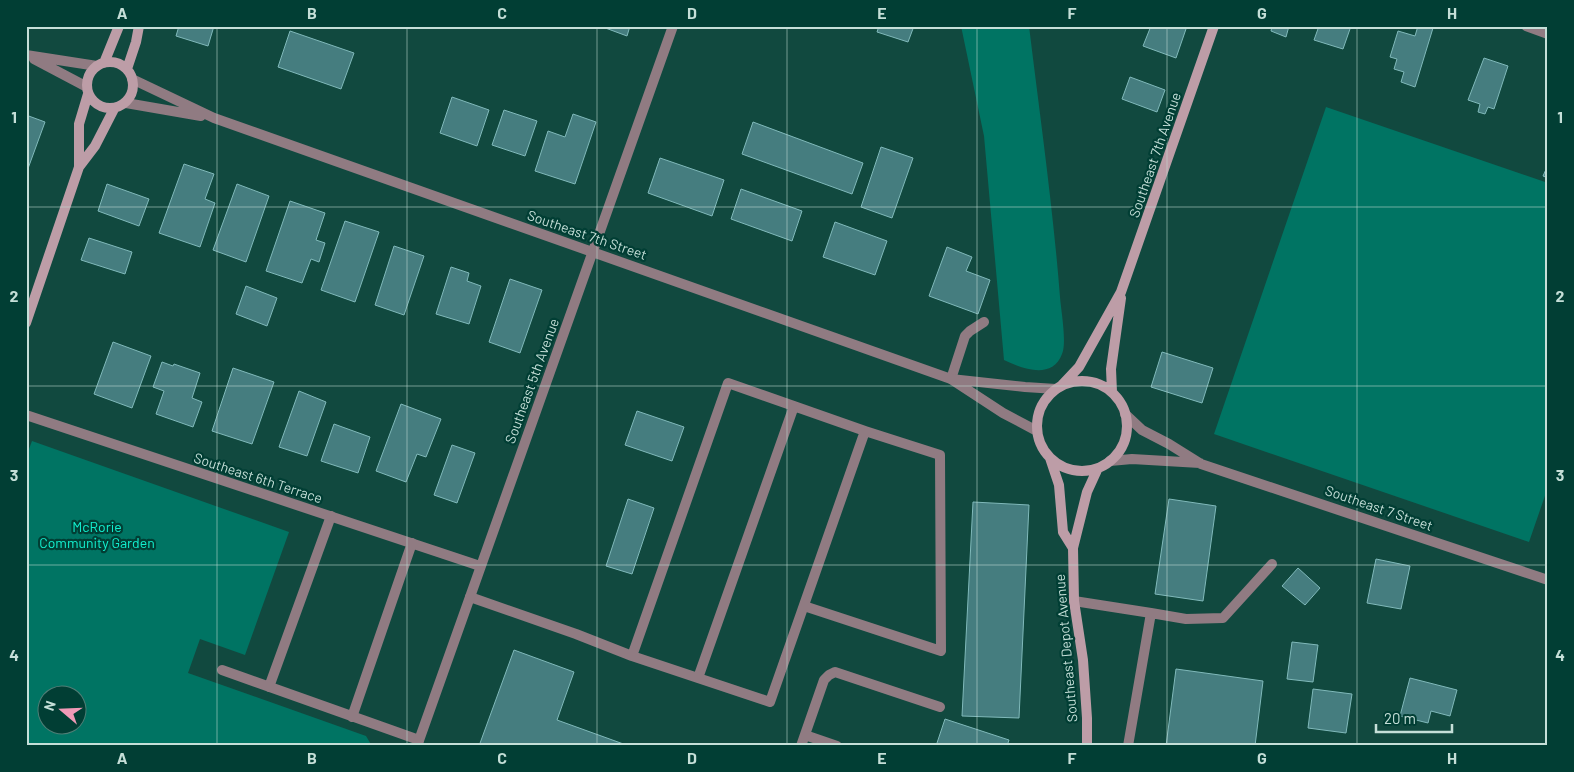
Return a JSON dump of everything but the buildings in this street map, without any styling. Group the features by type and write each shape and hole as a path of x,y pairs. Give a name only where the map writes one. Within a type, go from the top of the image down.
{"street":[{"path":"79,167 79,124 89,75 100,64 119,26"},
{"path":"127,69 139,26"},
{"name":"Southeast 5th Avenue","path":"418,743 673,26"},
{"name":"Southeast 7th Avenue","path":"1059,387 1079,366 1121,292 1214,26"},
{"path":"1526,26 1548,34"},
{"path":"26,55 100,64 116,63 127,69 132,79 132,92 126,103 108,109 96,104 87,90 26,55"},
{"name":"Southeast 7th Street","path":"132,79 214,118 951,379 1037,431"},
{"name":"Southeast 7th Street","path":"126,103 214,118"},
{"path":"26,322 79,167 95,146 114,108"},
{"name":"Southeast 7th Avenue","path":"1112,392 1111,369 1121,292"},
{"path":"951,379 965,336 984,322"},
{"name":"Southeast 7th Street","path":"951,379 1025,387 1059,387"},
{"path":"1075,381 1089,381 1101,385 1112,392 1125,414 1124,440 1118,452 1110,461 1098,468 1085,471 1072,470 1059,465 1041,445 1037,431 1037,419 1047,397 1059,387 1075,381"},
{"path":"632,656 728,383 940,455 941,651 804,606"},
{"path":"698,678 794,406"},
{"name":"Southeast 7 Street","path":"1125,414 1142,430 1200,464 1548,580"},
{"name":"Southeast 6th Terrace","path":"26,415 480,566"},
{"path":"470,597 576,634 632,656 770,702 865,430"},
{"name":"Southeast Depot Avenue","path":"1049,456 1059,485 1063,532 1072,548"},
{"name":"Southeast 7 Street","path":"1110,461 1132,459 1200,464"},
{"name":"Southeast Depot Avenue","path":"1087,746 1088,718 1084,670 1074,601 1072,548 1088,492 1098,468"},
{"path":"269,687 331,516"},
{"path":"352,716 412,543"},
{"path":"1074,601 1152,612 1186,619 1223,618 1272,564"},
{"path":"1128,746 1152,612"},
{"path":"222,670 352,716 418,743"},
{"path":"801,746 824,680 835,672 940,707"},
{"path":"805,735 837,746"}],"green space":[{"path":"961,26 1029,26 1050,195 1064,335 1062,354 1057,362 1044,370 1020,367 1004,360 984,136"},
{"path":"1326,107 1548,183 1548,487 1529,542 1214,434"},
{"name":"McRorie Community Garden","path":"32,441 289,532 245,655 200,639 188,673 366,736 372,746 26,746 26,457"}]}
